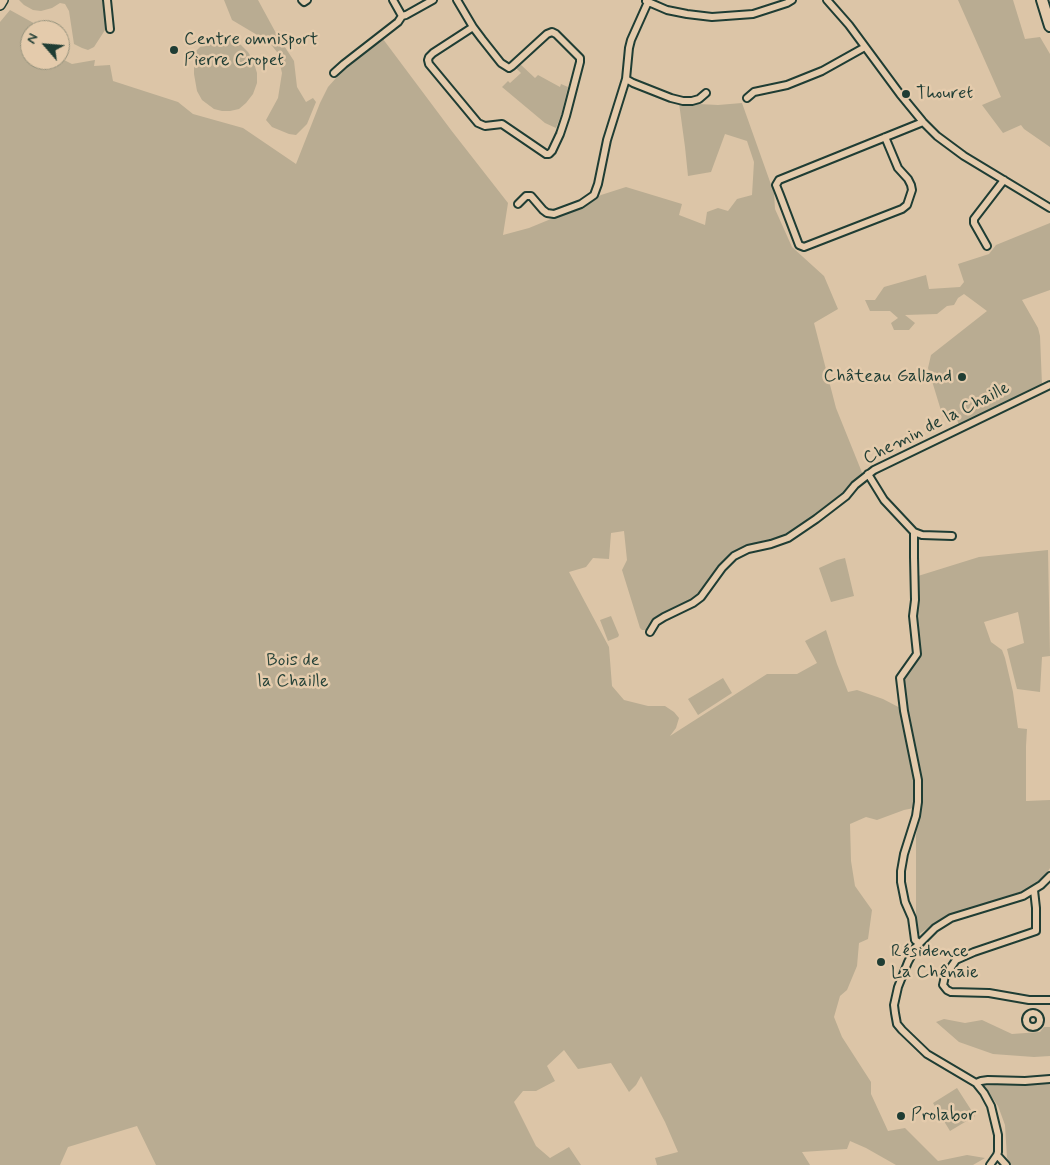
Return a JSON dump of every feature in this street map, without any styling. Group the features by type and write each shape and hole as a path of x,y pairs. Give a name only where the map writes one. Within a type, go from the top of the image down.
{"highway":[{"path":"1042,0 1050,26"}],"main road":[{"path":"0,5 3,0"}],"street":[{"path":"107,0 110,29"},
{"path":"302,0 304,2 307,0"},
{"path":"393,0 402,16"},
{"path":"334,73 398,22 402,16 433,0"},
{"path":"457,0 473,27 501,63 509,68 547,34 552,32 580,58 566,116 560,134 549,154 546,154 502,124 485,126 478,123 429,64 429,57 433,53 473,27"},
{"path":"518,204 526,196 530,196 547,213 554,214 581,204 594,195 607,140 626,79 629,48 646,1 668,10 712,17 753,14 792,0"},
{"path":"827,0 849,25 901,95 937,136 964,156 1050,208"},
{"path":"747,98 754,92 787,85 822,72 865,47"},
{"path":"626,79 671,98 683,101 699,99 706,93"},
{"path":"885,137 898,168 911,185 912,190 907,204 902,209 804,247 799,245 776,185 777,182 841,155 885,137 923,122"},
{"path":"988,246 974,223 974,218 1004,180"},
{"name":"Chemin de la Chaille","path":"650,632 656,622 693,603 700,597 722,568 734,556 748,549 788,538 839,502 868,474 895,459 1050,385"},
{"path":"868,474 884,500 914,532 922,535 952,536"},
{"path":"914,532 915,600 913,616 917,654 900,678 904,711 918,780 918,802 916,816 904,854 901,882 912,918 915,940 919,943"},
{"path":"990,1165 998,1152 998,1135 995,1117 984,1093 976,1083 927,1054 909,1038 897,1024 894,1005 898,987 908,962 919,943 934,928 951,918 1023,896 1041,885 1050,876"},
{"path":"1034,890 1036,931 956,960 945,976 943,985 945,989 951,992 989,992 1030,1000 1050,1000"},
{"path":"1030,1000 1031,1012"},
{"path":"976,1083 988,1080 1025,1081 1050,1079"},
{"path":"997,1155 1006,1165"}],"green space":[{"path":"19,0 102,0 105,11 105,30 94,47 88,50 82,48 74,44 69,11 65,4 60,3 52,8 41,11 33,10"},
{"path":"224,0 258,0 294,61 297,87 306,102 313,98 316,102 307,124 296,135 272,127 266,120 278,98 282,73 277,52 269,42 232,20"},
{"path":"958,0 1013,0 1025,39 1040,37 1050,54 1050,147 1021,125 1003,133 982,105 1001,97"},
{"name":"Bois de la Chaille","path":"10,10 28,20 20,20 20,70 70,70 70,63 95,60 94,66 110,65 113,81 178,102 193,114 243,128 296,164 328,87 345,68 383,39 508,203 503,235 529,228 580,207 601,195 626,187 682,204 679,215 705,225 707,212 718,208 728,211 737,199 752,195 754,162 747,141 725,134 711,172 688,176 679,103 718,105 742,103 774,193 775,209 792,247 824,276 838,309 814,323 836,408 863,475 844,494 819,514 786,536 741,551 692,602 649,630 642,630 640,628 622,570 627,560 624,531 611,533 609,559 593,558 586,567 569,572 609,647 612,686 624,700 648,706 665,706 674,712 679,718 676,728 670,736 767,674 797,674 817,663 805,641 826,630 848,692 857,690 883,699 906,711 902,678 919,657 915,617 918,576 979,557 1048,550 1050,656 1042,657 1040,692 1017,689 1007,649 1024,643 1018,612 984,622 991,642 1002,650 1005,658 1013,692 1018,728 1027,729 1026,801 1050,800 1050,868 1048,871 1034,887 940,920 919,934 916,919 916,836 919,807 904,810 877,820 866,817 850,824 851,861 855,886 872,910 868,939 859,943 857,966 847,990 840,996 834,1017 842,1037 871,1082 871,1094 888,1131 905,1128 938,1161 967,1155 985,1158 973,1165 896,1165 850,1141 847,1149 802,1152 810,1165 657,1165 655,1158 678,1152 641,1076 629,1092 611,1063 578,1069 564,1050 547,1066 555,1081 536,1091 523,1091 514,1102 536,1146 550,1158 569,1147 581,1165 156,1165 137,1126 68,1147 60,1165 0,1165 0,22"},
{"path":"213,39 231,39 248,52 257,73 257,83 253,94 239,109 230,111 214,109 202,100 197,91 194,74 196,51 203,44"},
{"path":"520,64 535,78 538,75 560,87 561,84 568,87 556,128 545,123 502,87 508,81 510,83 521,73 516,68"},
{"path":"1050,223 1050,290 1022,300 1038,328 1040,336 1042,385 959,425 954,411 943,417 928,368 931,355 987,311 964,294 958,298 954,305 947,306 937,314 905,315 915,323 909,330 894,330 891,323 898,318 890,311 870,311 865,300 875,300 884,287 926,275 929,289 960,287 964,282 958,264 989,254 996,245"},
{"path":"845,558 854,596 831,602 819,568"},
{"path":"611,616 619,635 608,641 600,620"},
{"path":"723,678 732,693 698,715 688,699"},
{"path":"944,1019 965,1023 982,1020 1012,1034 1040,1032 1044,1027 1050,1027 1050,1056 1034,1057 993,1054 959,1042 936,1022"},
{"path":"1050,1080 1050,1165 1011,1165 1007,1158 1005,1125 998,1106 984,1086"},
{"path":"957,1088 975,1116 950,1131 933,1103"}],"place":[{"name":"Centre omnisport Pierre Cropet","path":"174,50"},
{"name":"Thouret","path":"906,94"},
{"name":"Château Galland","path":"962,377"},
{"name":"Résidence La Chênaie","path":"881,962"},
{"name":"Prolabor","path":"901,1116"}]}
